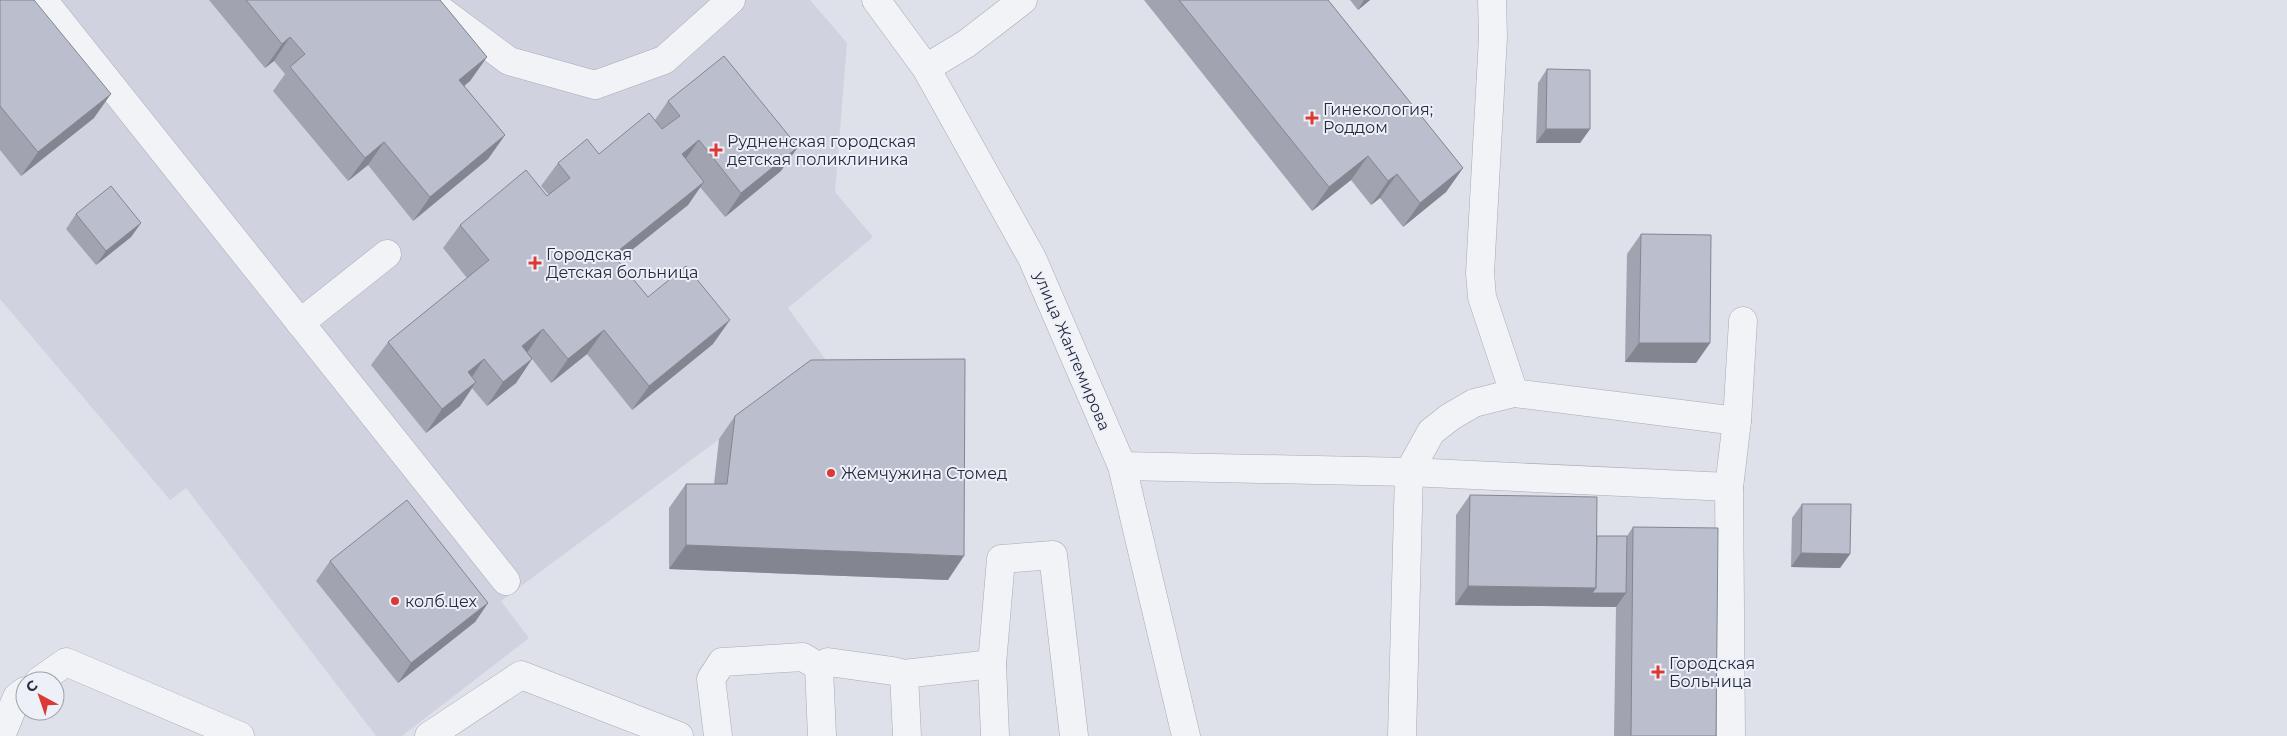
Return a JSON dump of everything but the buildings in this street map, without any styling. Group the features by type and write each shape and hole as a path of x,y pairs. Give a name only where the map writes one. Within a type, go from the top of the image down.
{"street":[{"path":"43,0 506,581"},
{"path":"427,0 509,61 595,84 664,60 731,0"},
{"name":"улица Жантемирова","path":"876,0 926,68 1032,258 1122,466 1186,736"},
{"path":"926,68 966,44 1023,0"},
{"path":"1492,0 1492,37 1480,273 1482,297 1514,393"},
{"path":"300,323 387,254"},
{"path":"1730,736 1729,488 1737,421 1743,321"},
{"path":"1402,736 1409,472 1431,432 1474,404 1514,393 1737,421"},
{"path":"1122,466 1409,472 1729,488"},
{"path":"995,736 992,664 1001,559 1053,555 1074,736"},
{"path":"718,736 712,679 722,662 803,658 819,667"},
{"path":"53,671 66,662 240,736"},
{"path":"819,667 828,662 904,674 992,664"},
{"path":"819,667 822,736"},
{"path":"904,674 907,736"},
{"path":"429,736 521,675 679,736"},
{"path":"2,736 15,702"}],"shaded area":[{"path":"0,0 810,0 847,43 835,192 873,237 788,308 826,360 501,601 529,638 402,736 376,736 186,488 170,500 0,299"}],"place":[{"name":"Гинекология; Роддом","path":"1312,118"},
{"name":"Рудненская городская детская поликлиника","path":"716,150"},
{"name":"Городская Детская больница","path":"535,263"},
{"name":"Жемчужина Стомед","path":"831,473"},
{"name":"колб.цех","path":"395,601"},
{"name":"Городская Больница","path":"1658,672"}]}
